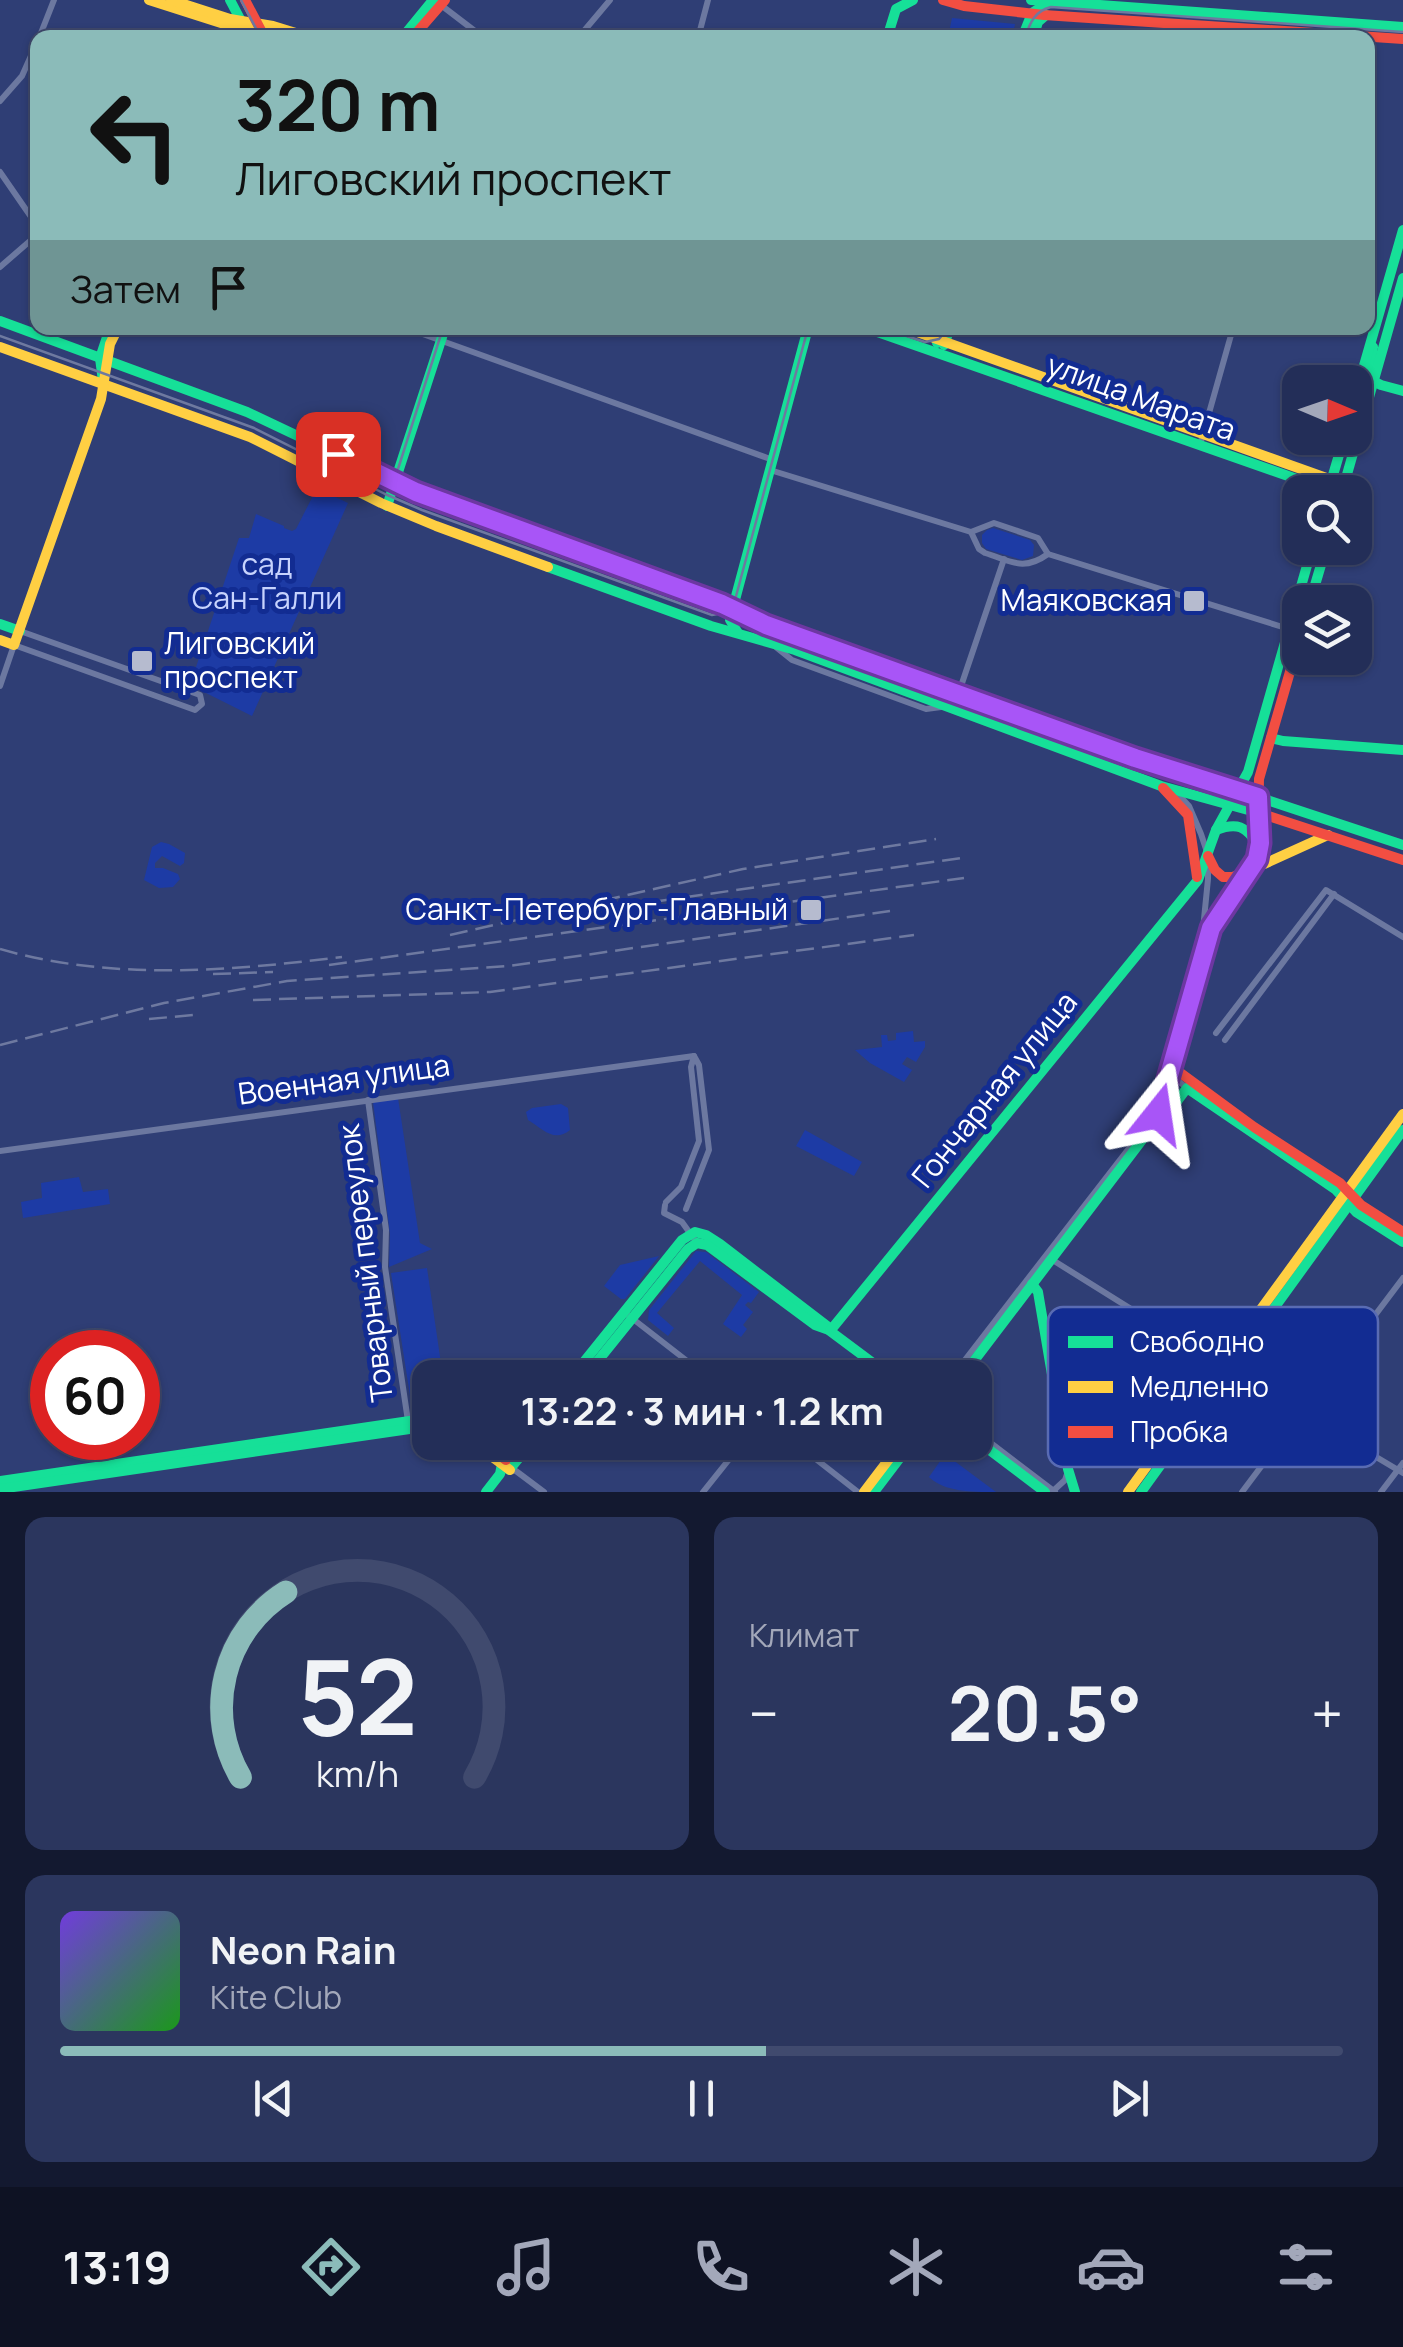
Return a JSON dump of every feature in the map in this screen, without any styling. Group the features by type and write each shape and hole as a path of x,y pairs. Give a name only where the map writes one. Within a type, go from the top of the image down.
{"main road":[{"path":"149,0 246,30 258,24 281,30"},
{"path":"171,0 246,30"},
{"path":"230,0 246,30"},
{"path":"245,0 261,30"},
{"path":"889,30 896,8 912,0"},
{"path":"943,0 1032,14 1237,30"},
{"path":"1031,0 1174,6 1403,27"},
{"path":"410,30 439,1"},
{"path":"418,30 439,1"},
{"path":"1025,30 1032,14 1049,2"},
{"path":"1036,30 1046,15"},
{"path":"1375,38 1403,39"},
{"path":"1375,327 1403,230"},
{"path":"1346,475 1403,278"},
{"path":"0,321 30,332"},
{"path":"38,335 262,418 394,483 732,623 776,647 795,650 1162,786 1403,860"},
{"path":"0,640 14,646 20,631 105,385 104,359 110,335"},
{"path":"387,506 442,335"},
{"path":"732,623 807,335"},
{"name":"улица Марата","path":"887,335 1202,440"},
{"path":"938,352 941,336"},
{"name":"улица Марата","path":"941,336 1295,475"},
{"path":"1372,337 1368,373 1373,383 1403,391"},
{"path":"1364,365 1372,337"},
{"path":"0,347 264,443 387,506 705,624 732,623 747,617 1172,771 1403,845"},
{"path":"0,624 20,631"},
{"path":"1282,653 1248,772 1216,830 1208,855 1215,871 1231,879 1328,834"},
{"path":"1154,1123 1211,928 1251,870 1260,847 1260,779 1289,675"},
{"path":"1061,750 1067,734"},
{"path":"1271,738 1403,750"},
{"path":"1162,786 1188,814 1198,880"},
{"path":"1229,806 1258,797"},
{"path":"1216,830 1239,824 1260,847"},
{"name":"Гончарная улица","path":"831,1330 1198,880 1208,855"},
{"path":"1168,1068 1340,1183 1347,1199 1403,1232"},
{"path":"974,1360 1029,1282 1051,1259 1154,1123 1166,1116 1187,1088 1335,1189 1403,1242"},
{"path":"1269,1307 1403,1114"},
{"path":"1347,1199 1403,1130"},
{"path":"587,1360 688,1250 694,1238"},
{"path":"597,1360 680,1243 694,1238 870,1360"},
{"path":"1029,1282 1038,1292 1048,1351"},
{"path":"0,1481 412,1420"},
{"path":"0,1489 412,1429"},
{"path":"992,1451 1051,1492"},
{"path":"498,1460 508,1467"},
{"path":"501,1460 508,1467"},
{"path":"508,1467 511,1460"},
{"path":"486,1492 515,1460"},
{"path":"861,1492 887,1460"},
{"path":"874,1492 898,1460"},
{"path":"1067,1467 1075,1492"},
{"path":"1128,1492 1147,1467"},
{"path":"1141,1492 1158,1467"}],"street":[{"path":"42,30 54,0"},
{"path":"585,30 610,0"},
{"path":"700,30 708,0"},
{"path":"439,1 474,30"},
{"path":"0,101 30,64"},
{"path":"0,172 30,218"},
{"path":"0,267 30,238"},
{"path":"426,335 771,465 975,531 994,524 1032,535 1038,538 1044,553"},
{"path":"1202,440 1231,335"},
{"path":"975,531 985,553 1029,565 1044,553"},
{"path":"1044,553 1282,627"},
{"path":"958,694 1004,559"},
{"path":"0,686 14,646 195,710 202,704 200,695 20,631"},
{"path":"63,663 68,648"},
{"path":"120,683 124,668"},
{"path":"966,1360 1142,1130 1168,1068 1203,929 1208,855 1192,812 1174,790"},
{"path":"1330,892 1403,938"},
{"path":"1216,1032 1330,892"},
{"path":"1225,1040 1330,892"},
{"path":"694,1056 691,1068 699,1141 681,1187 666,1204 664,1213 682,1222 694,1238"},
{"path":"682,1222 709,1147 699,1066 694,1056"},
{"name":"Военная улица","path":"0,1151 694,1056"},
{"path":"1168,1068 1187,1088"},
{"name":"Товарный переулок","path":"368,1100 386,1230 385,1267 408,1421"},
{"path":"1051,1259 1128,1307"},
{"path":"1378,1311 1403,1278"},
{"path":"628,1315 686,1360"},
{"path":"992,1445 1051,1492 1065,1480 1068,1470"},
{"path":"1378,1456 1401,1469 1381,1492"},
{"path":"703,1492 728,1460"},
{"path":"818,1460 861,1492"},
{"path":"508,1467 544,1492"},
{"path":"1242,1492 1261,1467"}],"green space":[{"path":"952,18 1015,24 1014,29 1018,28 1018,30 949,30"},
{"name":"сад Сан-Галли","path":"317,488 348,503 252,716 190,685 239,538 249,538 256,514 292,531 296,529"},
{"path":"993,528 1030,540 1034,545 1033,556 1022,560 986,549 982,535"},
{"path":"161,842 185,853 180,866 162,856 155,863 155,868 178,874 180,879 173,887 159,888 144,880 152,847"},
{"path":"913,1031 914,1042 925,1041 925,1047 916,1062 907,1057 902,1064 912,1070 904,1082 855,1050 882,1047 881,1035 887,1035 888,1041 896,1040 896,1033"},
{"path":"398,1098 420,1243 432,1249 389,1267 390,1234 373,1102"},
{"path":"561,1104 568,1108 570,1130 564,1134 549,1133 528,1120 526,1112 532,1108"},
{"path":"805,1130 862,1162 854,1176 796,1146"},
{"path":"79,1177 83,1192 108,1189 110,1204 23,1218 21,1202 42,1198 41,1183"},
{"path":"696,1251 706,1252 759,1292 745,1305 753,1312 743,1325 747,1329 741,1337 723,1324 742,1295 700,1261 657,1313 674,1328 668,1336 648,1320 649,1310"},
{"path":"659,1256 625,1299 604,1286 620,1265"},
{"path":"427,1268 441,1360 412,1360 412,1402 411,1402 391,1273"},
{"path":"941,1460 952,1460 996,1492 959,1490 929,1477"}],"tram line":[{"path":"241,0 257,30"},
{"path":"1028,30 1041,11 1051,7 1375,30"},
{"path":"1375,30 1403,32"},
{"path":"361,478 381,480 398,469 441,335"},
{"path":"0,336 254,428 422,510 712,615 727,612 735,600 806,335"},
{"path":"904,335 925,342 942,335"}],"railway":[{"path":"450,935 743,869 936,839"},
{"path":"659,901 961,858"},
{"path":"329,965 964,878"},
{"path":"0,1045 164,1003 287,981 509,966 890,911"},
{"path":"253,1000 490,992 914,935"},
{"path":"0,949 84,966 127,969 213,969 342,957"},
{"path":"213,974 273,972"},
{"path":"149,1019 193,1015"}],"traffic: fast":[{"path":"230,0 246,30"},
{"path":"409,30 433,0"},
{"path":"889,30 896,9 913,0"},
{"path":"1031,0 1403,27"},
{"path":"1025,30 1032,13 1049,2"},
{"path":"1036,30 1046,15"},
{"path":"1375,327 1403,230"},
{"path":"1347,475 1403,278"},
{"path":"0,321 30,332"},
{"path":"38,335 247,412 416,492 680,589"},
{"path":"103,381 100,358 108,335"},
{"path":"387,506 443,335"},
{"path":"732,611 806,335"},
{"path":"886,335 1285,475"},
{"path":"937,343 938,335"},
{"path":"944,345 948,335"},
{"path":"1364,365 1373,335"},
{"path":"1373,347 1371,380 1403,391"},
{"path":"1333,475 1339,455"},
{"path":"869,1360 830,1331 1198,880 1216,830 1248,772 1307,565"},
{"path":"1315,585 1321,565"},
{"path":"548,567 711,626 795,650 1161,786 1259,813"},
{"path":"738,633 730,620 747,617"},
{"path":"0,624 20,631"},
{"path":"1271,738 1403,750"},
{"path":"1258,797 1403,845"},
{"path":"975,1360 1155,1123 1211,928 1258,855 1258,826"},
{"path":"1216,830 1240,827 1258,845"},
{"path":"1155,1123 1166,1116 1187,1088 1335,1189 1356,1212 1403,1242"},
{"path":"1275,1307 1403,1130"},
{"path":"585,1360 682,1240 695,1232 720,1244 831,1329"},
{"path":"599,1360 688,1249 697,1243 707,1245 815,1325 829,1330"},
{"path":"1032,1284 1038,1292 1048,1351"},
{"path":"0,1481 412,1421"},
{"path":"0,1489 412,1429"},
{"path":"992,1452 1045,1492"},
{"path":"486,1492 505,1460"},
{"path":"509,1470 517,1460"},
{"path":"874,1492 898,1460"},
{"path":"1068,1467 1075,1492"},
{"path":"1141,1492 1159,1467"}],"traffic: slow":[{"path":"149,0 243,30"},
{"path":"171,0 230,19 286,30"},
{"path":"248,30 257,24"},
{"path":"0,640 14,645 101,399 114,335"},
{"path":"926,335 1318,475"},
{"path":"0,347 250,437 381,503 548,567"},
{"path":"680,589 766,625 1154,765 1258,797"},
{"path":"1251,870 1328,835"},
{"path":"1263,1307 1403,1114"},
{"path":"496,1460 510,1470"},
{"path":"864,1492 888,1460"},
{"path":"1128,1492 1146,1467"}],"traffic: jam":[{"path":"245,0 261,30"},
{"path":"419,30 445,0"},
{"path":"943,0 1044,15 1268,30"},
{"path":"1375,37 1403,39"},
{"path":"1258,826 1259,779 1289,675"},
{"path":"1163,788 1188,815 1197,877"},
{"path":"1259,813 1403,860"},
{"path":"1208,856 1223,877 1248,871"},
{"path":"1171,1066 1340,1183 1361,1205 1403,1232"}],"place":[{"name":"Маяковская","path":"1194,601"},
{"name":"Лиговский проспект","path":"142,661"},
{"name":"Санкт-Петербург-Главный","path":"811,910"}],"route":[{"path":"338,454 416,492 722,604 766,625 1135,758 1258,797 1257,859 1211,928 1158,1114"}]}
